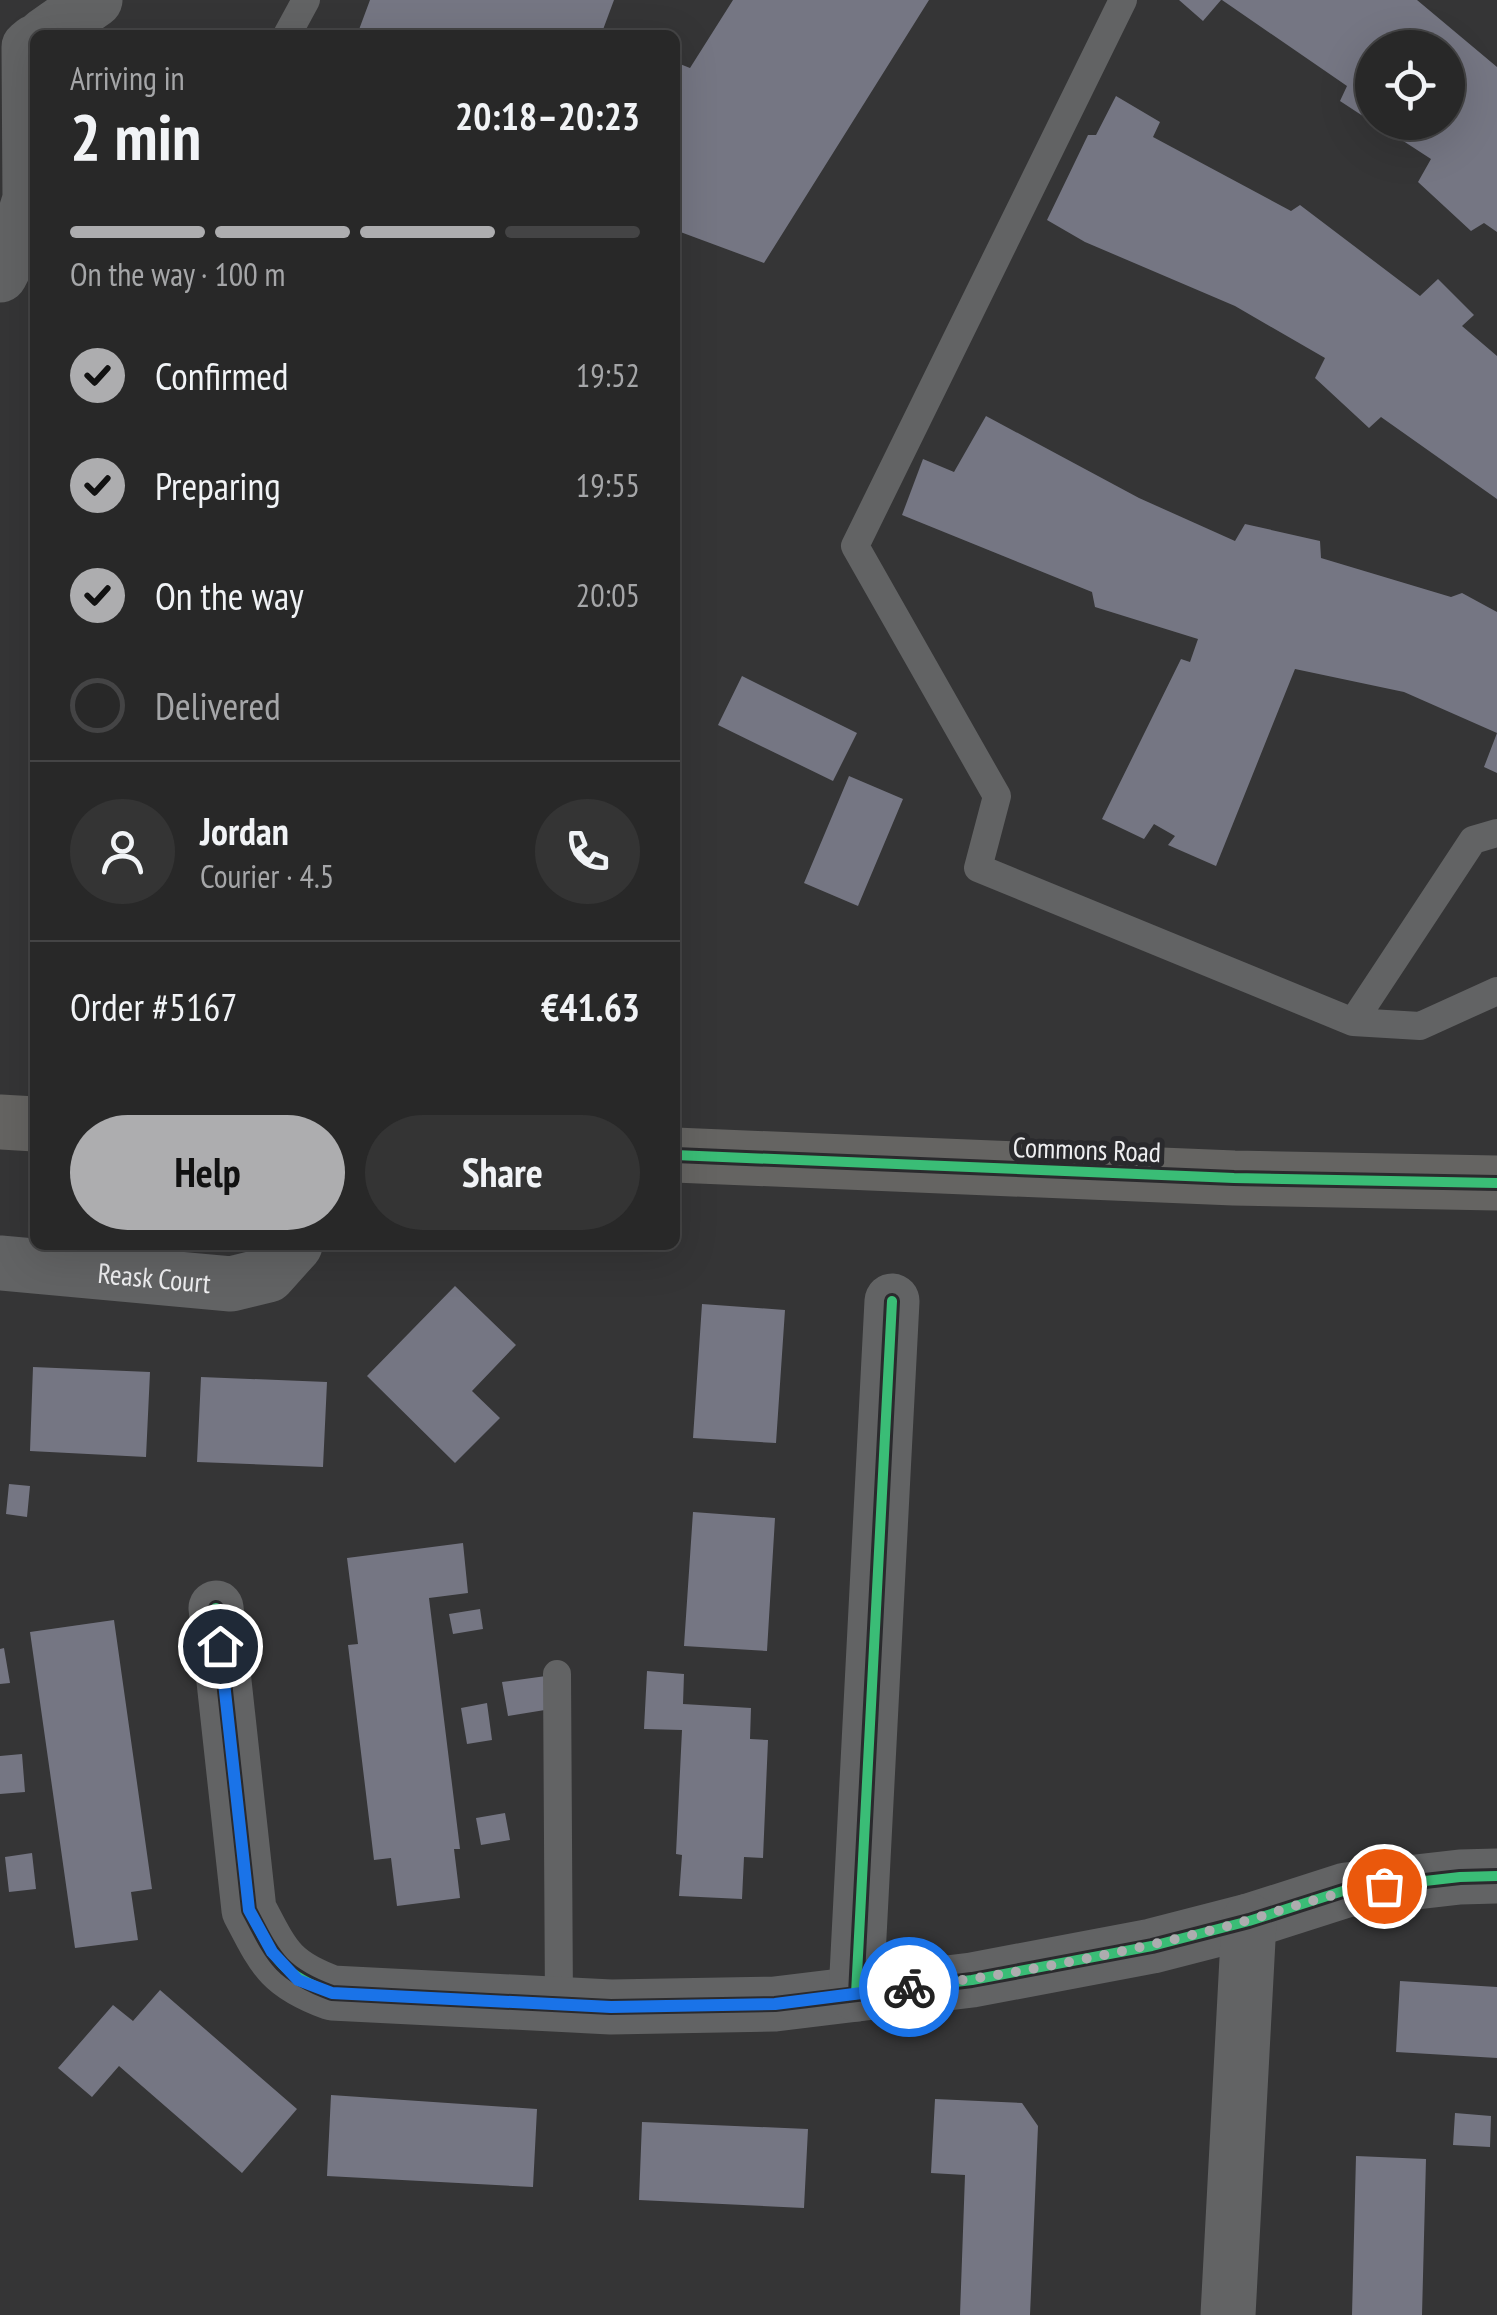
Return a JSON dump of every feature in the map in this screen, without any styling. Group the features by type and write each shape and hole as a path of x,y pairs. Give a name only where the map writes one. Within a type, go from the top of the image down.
{"street":[{"path":"41,30 95,0"},
{"path":"0,275 16,244 30,199 27,38"},
{"path":"0,1122 30,1124"},
{"name":"Commons Road","path":"680,1155 1234,1178 1497,1183"},
{"name":"Reask Court","path":"0,1263 231,1284 268,1275 290,1250"},
{"path":"856,1994 892,1301"},
{"path":"216,1608 249,1910 272,1952 298,1980 332,1993 611,2007 775,2004 990,1976 1152,1946 1346,1890 1497,1876"},
{"path":"1228,2315 1249,1921"}],"lane":[{"path":"291,30 306,0"},
{"path":"1123,0 856,546 997,796 978,868 1353,1022 1420,1026 1497,991"},
{"path":"1353,1022 1473,840 1497,833"},
{"path":"557,1674 559,2004"}],"building":[{"path":"370,0 614,0 603,30 359,30"},
{"path":"733,0 929,0 764,263 680,232 680,64 690,68"},
{"path":"1179,0 1221,0 1203,21"},
{"path":"1222,0 1417,0 1453,30 1355,30 1355,111 1340,101 1347,86"},
{"path":"1465,40 1497,67 1497,232 1484,223 1471,231 1418,182 1431,159 1402,140 1465,140"},
{"path":"1116,96 1160,122 1153,137 1291,211 1300,205 1420,296 1438,279 1474,315 1462,326 1497,356 1497,499 1381,417 1369,428 1315,378 1325,358 1235,306 1085,242 1047,220 1088,135 1096,135"},
{"path":"986,416 1139,498 1235,541 1245,524 1320,541 1321,558 1451,597 1462,593 1497,612 1497,733 1404,692 1295,669 1216,866 1168,845 1175,836 1154,824 1144,839 1102,819 1181,659 1190,662 1198,639 1095,607 1092,592 902,515 923,459 954,472"},
{"path":"742,676 857,733 833,781 718,725"},
{"path":"1497,733 1497,773 1484,767"},
{"path":"849,776 903,799 858,906 804,883"},
{"path":"455,1286 516,1345 472,1391 500,1418 455,1463 367,1376"},
{"path":"702,1304 785,1310 776,1443 693,1438"},
{"path":"33,1367 150,1372 146,1457 30,1451"},
{"path":"201,1377 327,1382 323,1467 197,1462"},
{"path":"9,1484 30,1486 27,1517 6,1514"},
{"path":"693,1512 775,1518 767,1651 684,1646"},
{"path":"463,1543 468,1593 429,1598 460,1849 454,1849 460,1898 397,1906 391,1858 374,1860 348,1645 358,1644 347,1558"},
{"path":"480,1609 483,1629 453,1634 449,1614"},
{"path":"114,1620 152,1889 131,1892 138,1940 75,1948 30,1632"},
{"path":"4,1648 10,1683 0,1684 0,1649"},
{"path":"647,1671 684,1674 683,1704 751,1708 750,1739 768,1740 763,1858 744,1857 742,1899 679,1896 682,1855 676,1854 682,1730 644,1729"},
{"path":"546,1676 551,1709 508,1716 502,1682"},
{"path":"487,1703 492,1740 467,1744 461,1708"},
{"path":"22,1754 25,1792 0,1794 0,1756"},
{"path":"505,1813 510,1840 481,1845 476,1818"},
{"path":"32,1853 36,1889 9,1892 5,1857"},
{"path":"1400,1981 1497,1987 1497,2058 1396,2052"},
{"path":"160,1990 297,2109 242,2173 119,2066 92,2097 58,2068 113,2005 133,2021"},
{"path":"331,2095 537,2109 533,2187 327,2176"},
{"path":"935,2099 1022,2103 1038,2126 1030,2315 960,2315 965,2175 931,2173"},
{"path":"1455,2113 1491,2116 1490,2147 1453,2145"},
{"path":"642,2122 808,2129 804,2208 639,2200"},
{"path":"1356,2156 1426,2159 1422,2315 1352,2315"}],"cycle path":[{"path":"680,1155 1234,1178 1497,1183"},
{"path":"856,1994 892,1301"},
{"path":"216,1608 249,1910 280,1962 301,1979 332,1993 611,2007 775,2004 972,1980 1152,1946 1346,1890 1497,1876"}],"way so far":[{"path":"909,1987 972,1980 1152,1946 1346,1890 1384,1886"}],"route":[{"path":"220,1646 249,1910 272,1952 298,1980 332,1993 611,2007 775,2004 909,1987"}]}
